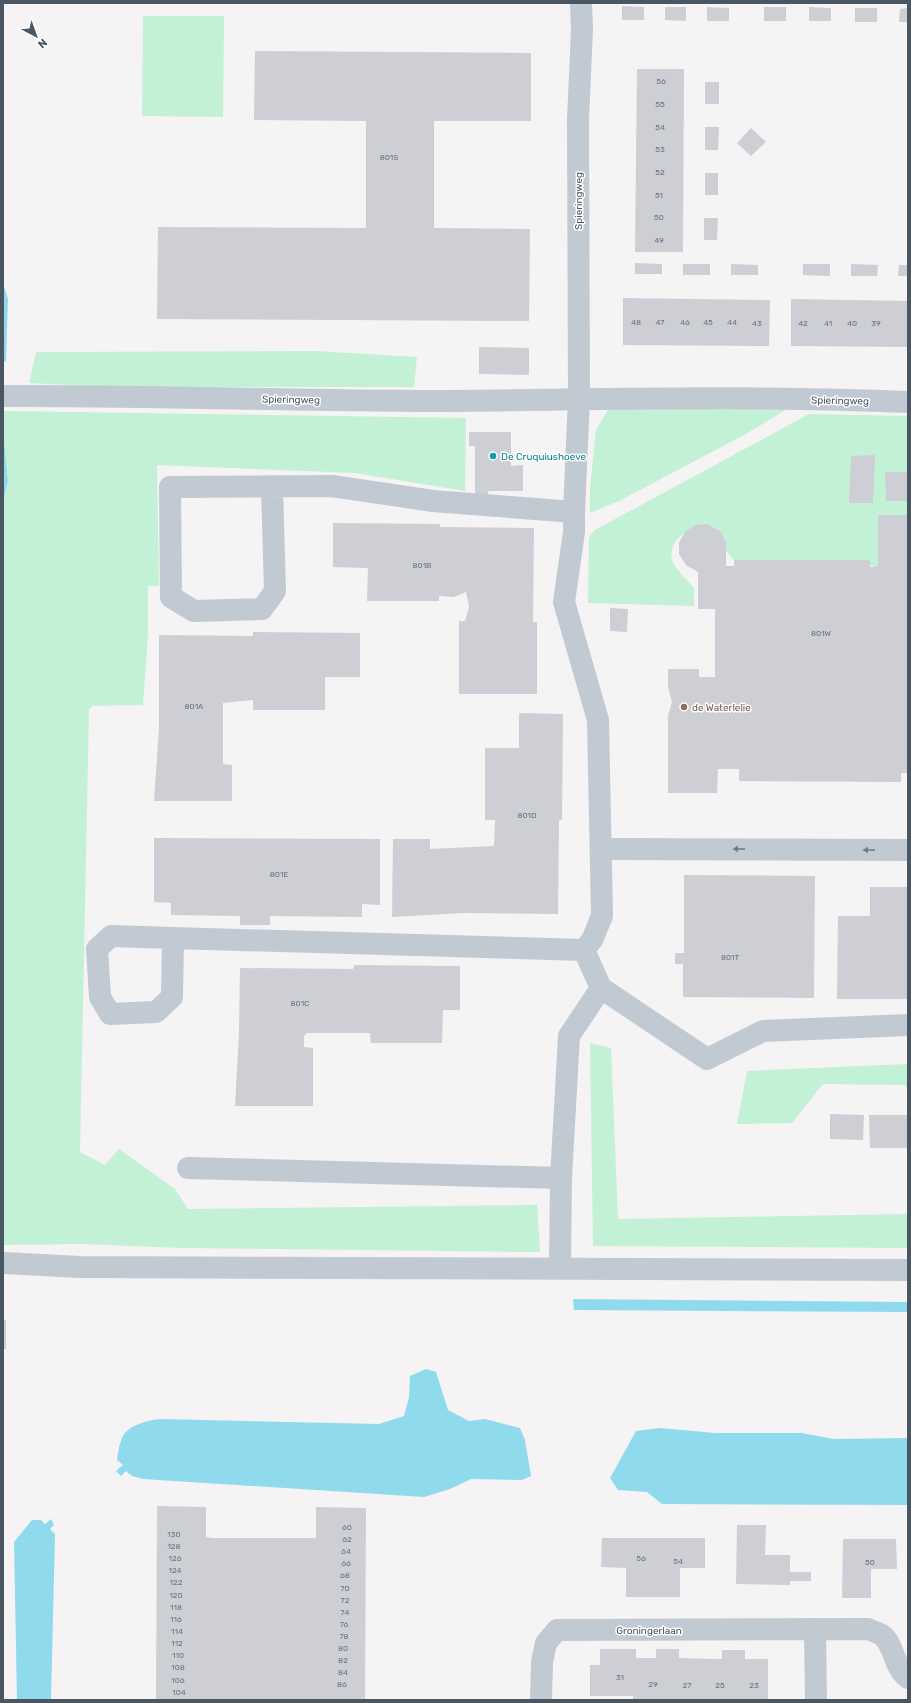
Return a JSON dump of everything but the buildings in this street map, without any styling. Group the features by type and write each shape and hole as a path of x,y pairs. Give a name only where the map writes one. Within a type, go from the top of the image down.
{"street":[{"name":"Spieringweg","path":"579,398 578,120 582,30 581,3"},
{"name":"Spieringweg","path":"3,396 430,400 579,398 844,399 908,402"},
{"path":"579,398 574,532 564,602 598,720 602,916 592,940 584,950"},
{"path":"272,487 275,591 262,609 194,612 171,597 170,487 332,486 433,501 574,512"},
{"path":"601,849 908,850"},
{"path":"173,938 584,950"},
{"path":"584,950 601,988 707,1060 763,1031 908,1025"},
{"path":"560,1268 561,1178 570,1036 601,988"},
{"path":"188,1168 561,1178"},
{"path":"3,1263 80,1267 908,1270"},
{"path":"815,1629 816,1700"},
{"name":"Groningerlaan","path":"541,1700 542,1662 546,1643 557,1630 868,1630 881,1634 892,1646 895,1660 903,1674 908,1678"}],"green space":[{"path":"143,16 224,16 223,117 142,116"},
{"path":"315,351 417,357 414,387 109,387 29,383 36,352"},
{"path":"610,406 789,408 744,435 619,501 590,513 590,488 596,430"},
{"path":"3,411 466,418 465,491 355,473 157,465 159,586 148,586 148,635 143,705 92,706 89,710 80,1152 105,1165 119,1149 175,1189 188,1209 537,1205 540,1252 182,1248 82,1244 3,1245 3,501 8,481 3,430"},
{"path":"809,414 908,416 908,533 883,566 737,564 716,539 691,530 686,532 677,540 672,549 671,555 677,569 694,588 694,606 588,603 589,536 595,530"},
{"path":"590,1043 611,1048 618,1219 908,1214 908,1248 593,1246"},
{"path":"908,1064 908,1090 905,1085 823,1084 792,1123 737,1124 747,1071"}],"water":[{"path":"3,283 8,299 6,361 3,362"},
{"path":"3,430 8,481 3,501"},
{"path":"573,1299 908,1302 908,1312 574,1310"},
{"path":"426,1369 436,1372 448,1410 469,1421 485,1419 520,1428 525,1440 531,1476 522,1480 471,1479 450,1489 424,1497 143,1479 132,1476 126,1471 121,1476 116,1471 123,1465 117,1460 120,1443 125,1433 139,1424 161,1419 379,1424 404,1416 409,1397 410,1376"},
{"path":"660,1428 715,1433 802,1433 834,1439 908,1438 908,1505 662,1504 647,1492 618,1490 610,1478 636,1431"},
{"path":"51,1519 54,1525 50,1529 55,1534 51,1700 17,1700 14,1542 32,1520 41,1520 45,1524"}],"place":[{"name":"De Cruquiushoeve","path":"493,456"},
{"name":"de Waterlelie","path":"684,707"}]}
